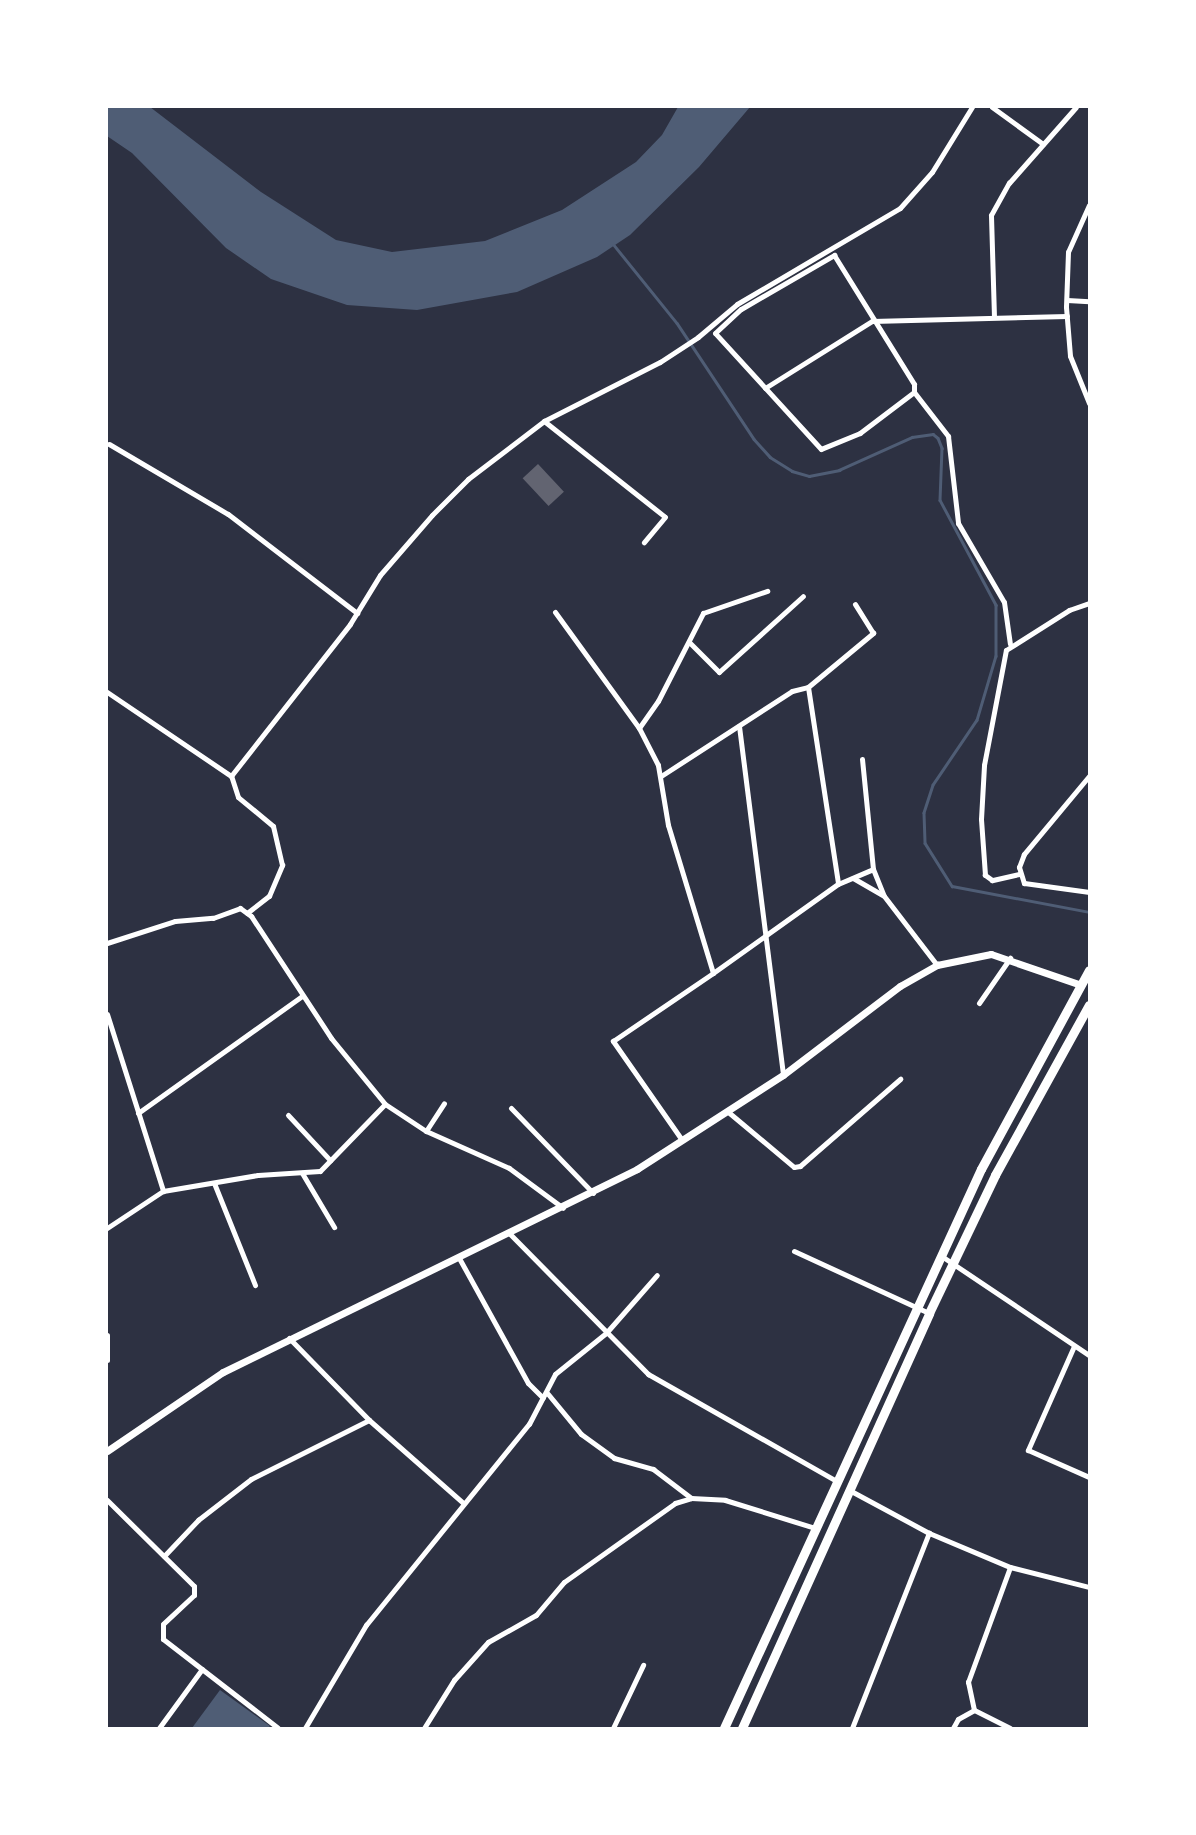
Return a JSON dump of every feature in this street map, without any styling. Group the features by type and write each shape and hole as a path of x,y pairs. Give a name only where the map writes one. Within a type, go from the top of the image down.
{"main road":[{"path":"724,1728 915,1306 1003,1126 1089,970"},
{"path":"743,1728 929,1313 1038,1094 1089,1005"}],"street":[{"path":"231,776 357,613 380,575 468,478 544,421 696,339 737,304 900,208 932,172 972,107"},
{"path":"992,107 1043,144"},
{"path":"994,317 991,215 1009,183 1076,107"},
{"path":"1089,205 1068,252 1067,300 1070,356 1089,403"},
{"path":"914,392 860,433 821,449 715,333 741,309 834,254 872,321 914,384 914,392 948,436 958,523 1004,602 1010,644 984,765 981,819 985,875 992,880 1019,874"},
{"path":"1067,300 1089,300"},
{"path":"765,388 872,321 1067,317"},
{"path":"544,421 665,517 644,542"},
{"path":"109,444 228,514 357,613"},
{"path":"639,728 690,643 703,613 767,591"},
{"path":"690,643 719,673 803,596"},
{"path":"1010,644 1089,603"},
{"path":"661,776 799,687 808,687 873,633 855,604"},
{"path":"555,612 639,728 661,776 668,825 713,973"},
{"path":"808,687 838,884"},
{"path":"107,692 231,776 238,797 273,827 282,865 269,897 247,913"},
{"path":"739,726 783,1075"},
{"path":"862,759 873,869 884,896 937,965"},
{"path":"1089,776 1024,854 1019,874 1024,883 1089,891"},
{"path":"682,1140 612,1041 765,939 838,884 873,869"},
{"path":"853,877 884,896"},
{"path":"107,943 175,922 213,918 240,908 247,913 302,996 385,1104 426,1131 509,1168 563,1208"},
{"path":"107,1451 198,1387 289,1338 593,1193 783,1075 900,986 937,965 980,954 1010,958 1081,985"},
{"path":"979,1003 1010,958"},
{"path":"138,1113 302,996"},
{"path":"107,1014 163,1191"},
{"path":"727,1111 794,1167 800,1166 900,1079"},
{"path":"426,1131 444,1103"},
{"path":"107,1228 163,1191 320,1171 385,1104"},
{"path":"511,1108 593,1193"},
{"path":"288,1115 330,1160"},
{"path":"302,1173 334,1227"},
{"path":"214,1183 256,1285"},
{"path":"510,1234 648,1374 836,1481"},
{"path":"794,1251 929,1313"},
{"path":"940,1255 1089,1355"},
{"path":"459,1258 528,1383 545,1396 581,1434 614,1458 663,1475 691,1498"},
{"path":"305,1728 366,1625 529,1424 555,1374 606,1333 657,1275"},
{"path":"107,1335 107,1360"},
{"path":"289,1338 369,1420 463,1503"},
{"path":"1074,1346 1028,1450 1089,1477"},
{"path":"164,1556 198,1520 251,1479 369,1420"},
{"path":"851,1491 929,1533 1010,1567 1089,1587"},
{"path":"424,1728 454,1680 488,1642 536,1615 564,1582 675,1503 691,1498 725,1500 815,1528"},
{"path":"107,1500 194,1586 194,1595 163,1624 161,1633 202,1669 278,1728"},
{"path":"852,1728 929,1533"},
{"path":"974,1710 968,1682 972,1661 1010,1567"},
{"path":"613,1728 643,1665"},
{"path":"159,1728 202,1669"},
{"path":"953,1728 958,1719 974,1710"},
{"path":"974,1710 1010,1728"}],"water":[{"path":"107,107 150,107 261,192 336,240 392,252 485,241 562,210 636,162 662,135 678,107 750,107 699,167 630,235 597,257 517,292 417,310 347,305 271,279 226,248 132,153 107,136"},
{"path":"220,1690 270,1726 192,1728"}],"building":[{"path":"538,464 564,492 549,506 523,478"}],"waterway":[{"path":"614,245 677,323 754,439 770,457 792,471 809,476 839,470 912,437 933,434 938,438 942,448 940,500 996,605 996,656 977,720 933,785 924,813 925,843 952,886 1089,912"}]}
